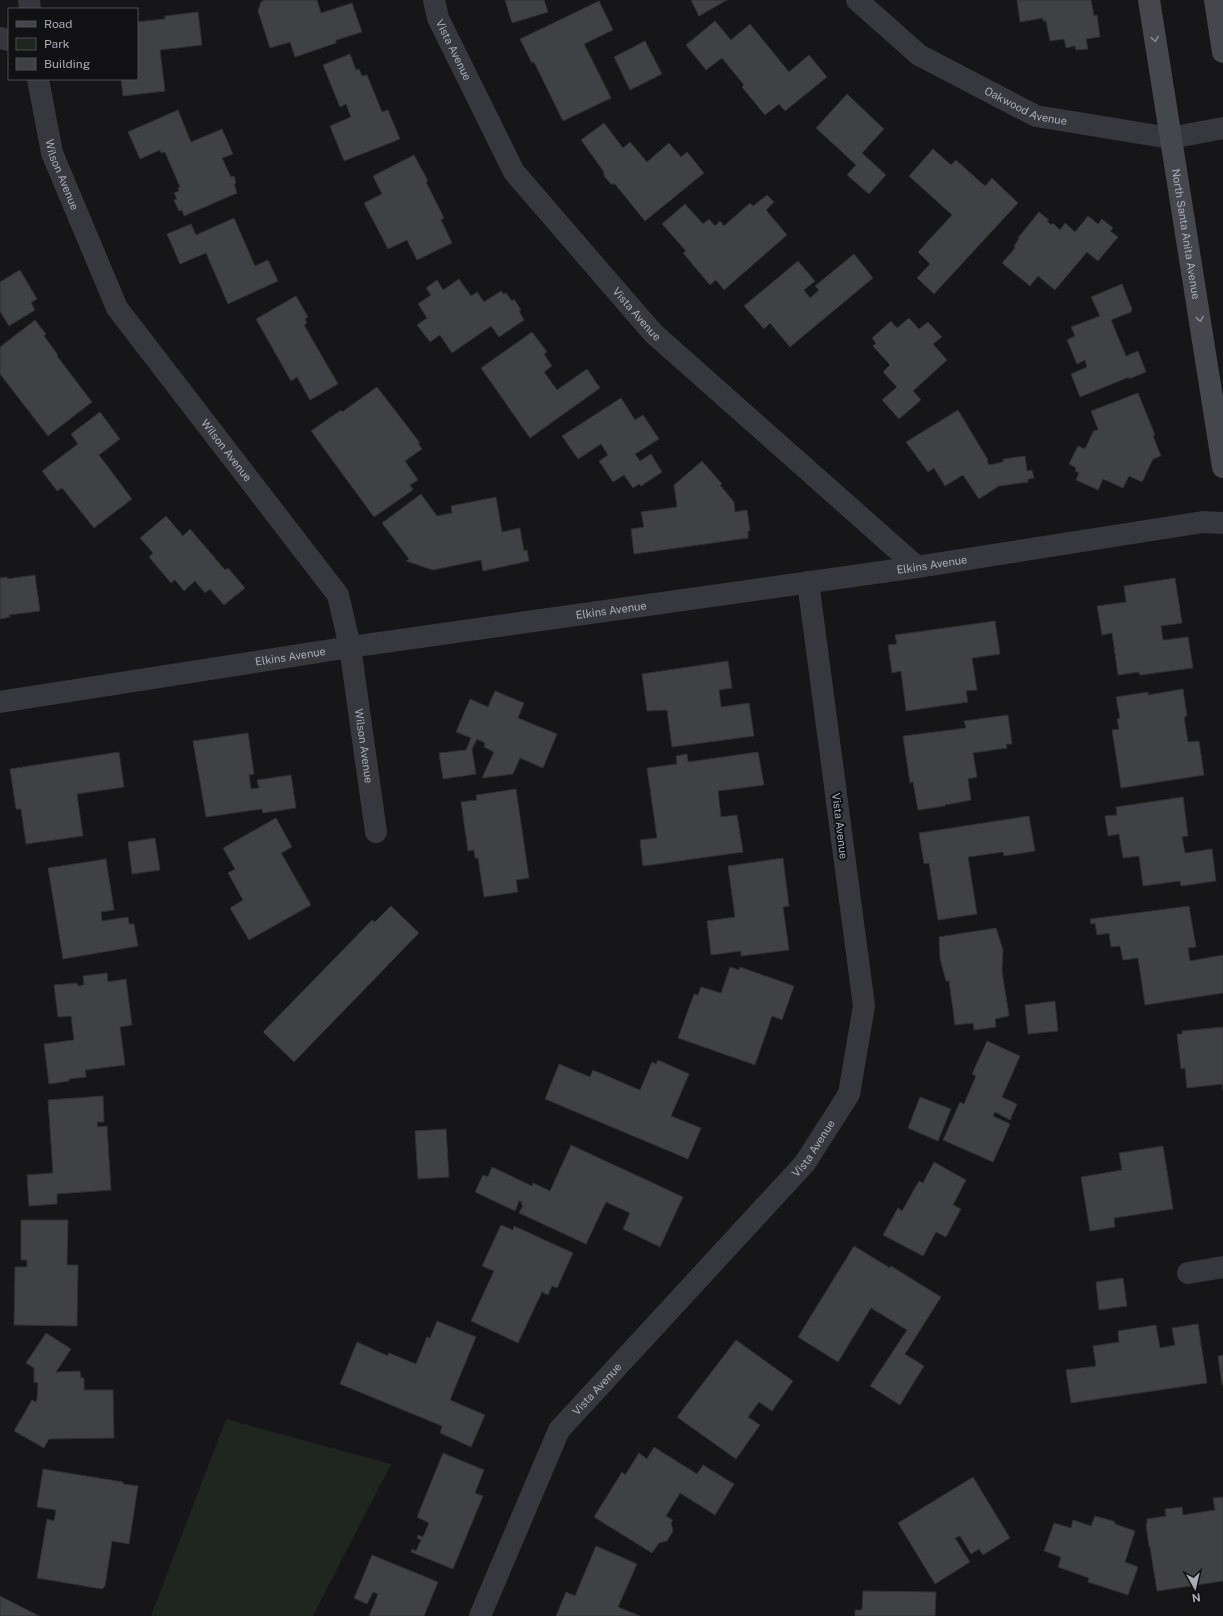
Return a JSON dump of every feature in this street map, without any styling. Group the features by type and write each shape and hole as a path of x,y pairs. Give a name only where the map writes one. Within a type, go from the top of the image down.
{"street":[{"name":"Vista Avenue","path":"434,0 438,18 514,172 653,333 917,567"},
{"name":"Oakwood Avenue","path":"857,0 918,55 1036,116 1170,138 1223,128"},
{"name":"North Santa Anita Avenue","path":"1149,0 1223,467"},
{"path":"1215,0 1223,52"},
{"name":"Wilson Avenue","path":"38,80 52,153 117,308 338,595 350,647 376,832"},
{"name":"Elkins Avenue","path":"0,702 350,647 917,567 1204,522 1223,523"},
{"name":"Vista Avenue","path":"480,1616 559,1430 805,1163 850,1094 864,1006 808,582"},
{"path":"1188,1273 1223,1267"}],"green space":[{"path":"226,1419 391,1464 313,1616 151,1616"}],"building":[{"path":"265,0 317,0 321,13 352,3 362,32 336,40 336,43 295,57 290,42 270,48 258,11 261,2"},
{"path":"505,0 544,0 548,12 512,23"},
{"path":"691,0 727,0 699,16"},
{"path":"1017,0 1091,0 1094,16 1097,15 1100,37 1086,39 1088,49 1076,50 1075,46 1066,48 1064,39 1050,41 1046,21 1043,21 1043,18 1020,22"},
{"path":"599,1 613,30 584,44 611,98 563,121 534,62 532,63 520,39"},
{"path":"198,12 202,45 160,50 165,91 123,96 121,80 138,80 138,22 165,19 165,16"},
{"path":"715,21 731,40 750,24 789,72 809,55 827,77 785,111 779,104 765,115 742,87 744,85 722,58 706,70 686,45"},
{"path":"645,41 662,74 630,90 614,57"},
{"path":"350,54 356,70 359,69 362,76 367,75 382,112 388,110 400,139 344,161 330,126 351,117 346,104 340,107 323,65"},
{"path":"847,94 884,129 862,153 886,175 869,194 847,175 856,165 816,128"},
{"path":"178,110 191,142 222,129 233,154 222,158 231,177 234,176 236,183 234,184 237,193 184,216 182,210 179,211 174,200 177,199 174,193 179,191 178,188 180,187 165,152 161,153 160,150 140,159 128,132"},
{"path":"604,123 623,148 630,142 647,162 669,143 681,157 687,152 704,173 645,221 615,184 611,184 604,176 604,172 581,140"},
{"path":"933,149 951,165 956,160 985,186 992,178 1018,203 934,294 917,278 930,264 918,252 952,215 909,176"},
{"path":"414,155 428,181 426,182 444,218 441,220 452,243 417,260 407,240 388,249 364,203 382,194 373,176"},
{"path":"767,195 774,202 766,210 787,235 724,290 716,280 710,285 683,253 686,251 662,224 685,204 703,224 709,219 715,226 720,221 724,226 750,203 753,206"},
{"path":"1039,212 1049,220 1047,221 1051,225 1053,223 1060,230 1065,223 1075,232 1088,216 1098,224 1102,219 1113,228 1110,231 1118,237 1098,261 1087,252 1055,290 1038,276 1030,286 1002,263 1015,248 1014,246 1019,239 1018,238"},
{"path":"234,218 255,266 268,260 278,281 228,304 206,253 180,264 167,234 191,224 196,235"},
{"path":"854,254 873,278 790,347 770,323 764,329 744,306 798,261 815,281 804,290 810,298 819,290 815,286"},
{"path":"20,270 37,299 31,303 35,310 9,326 0,311 0,282"},
{"path":"459,279 471,296 477,292 484,302 501,291 503,294 506,293 512,301 514,299 521,310 519,311 524,320 499,337 491,326 452,353 440,335 430,342 417,325 427,318 418,304 431,295 426,288 437,280 443,290"},
{"path":"1122,284 1132,309 1131,312 1111,320 1126,356 1138,351 1146,372 1129,379 1129,377 1080,397 1071,374 1087,367 1085,360 1077,364 1067,340 1075,336 1071,327 1100,316 1091,297"},
{"path":"296,296 308,317 305,319 307,323 304,325 338,384 310,400 297,377 291,381 256,319"},
{"path":"909,318 919,329 928,322 942,337 933,344 947,360 913,391 921,400 899,419 882,400 897,387 883,372 890,365 873,346 876,343 872,338 891,321 897,328"},
{"path":"35,320 46,334 44,336 58,355 57,356 92,402 48,436 0,374 0,347"},
{"path":"532,332 547,352 544,354 552,366 544,372 557,390 587,369 600,388 530,438 481,368"},
{"path":"377,387 420,443 418,443 422,449 405,461 418,480 410,485 413,490 374,517 311,431 341,410 342,412"},
{"path":"1138,393 1155,435 1153,436 1161,456 1153,459 1142,482 1129,476 1123,488 1103,479 1098,490 1076,480 1079,473 1075,471 1076,468 1069,464 1078,446 1085,449 1094,430 1096,431 1098,429 1091,411"},
{"path":"621,398 635,420 643,415 659,439 635,454 640,461 651,454 662,472 641,486 639,484 633,488 624,475 613,482 599,461 608,455 601,444 578,459 562,436"},
{"path":"958,410 988,460 989,465 1003,462 1003,459 1025,456 1027,471 1032,470 1034,478 1028,479 1028,482 999,486 979,499 963,475 945,486 934,468 928,472 906,442"},
{"path":"100,412 120,439 99,455 132,499 94,528 62,488 57,491 42,471 78,444 71,434"},
{"path":"702,461 722,484 720,485 734,502 735,512 747,510 750,531 748,531 748,538 634,554 631,529 644,527 641,512 677,507 674,485"},
{"path":"421,494 437,516 452,513 451,506 496,497 502,532 520,528 524,551 527,550 529,561 483,571 481,560 433,570 406,561 409,559 382,523"},
{"path":"166,516 183,536 190,529 225,570 228,568 245,588 224,605 210,589 205,593 195,581 184,591 175,580 171,583 149,557 153,553 140,538"},
{"path":"35,575 40,611 9,615 10,617 0,619 0,578 7,577 7,579"},
{"path":"1175,578 1182,623 1161,626 1163,640 1188,637 1193,668 1140,675 1139,672 1118,675 1112,633 1102,635 1097,606 1126,602 1124,586"},
{"path":"995,621 1000,654 972,658 977,690 966,691 968,702 906,711 901,671 892,673 888,645 897,644 895,635"},
{"path":"728,661 732,688 719,690 721,707 749,703 754,736 672,747 667,710 647,711 642,674"},
{"path":"1183,689 1187,716 1184,717 1188,742 1199,741 1204,775 1121,788 1112,730 1119,729 1117,719 1120,718 1116,697 1148,692 1148,695"},
{"path":"495,691 524,703 518,718 557,734 543,768 520,758 513,774 482,778 494,752 484,747 485,743 477,739 472,749 476,774 443,779 439,753 466,750 471,738 456,732 470,699 488,707"},
{"path":"1008,715 1012,744 1006,744 1007,748 973,753 977,777 968,779 971,800 918,810 913,782 910,783 903,736 966,728 964,721"},
{"path":"248,733 254,774 249,775 251,789 259,788 257,780 291,775 296,808 263,813 262,809 206,817 193,741"},
{"path":"119,752 124,787 77,794 83,836 26,844 21,809 16,809 10,769"},
{"path":"758,752 764,785 718,791 721,817 737,815 743,852 643,866 640,840 657,838 647,768 677,764 676,756 687,754 688,762"},
{"path":"516,789 529,878 516,880 518,892 484,897 478,858 475,858 474,850 468,851 461,802 477,800 476,795"},
{"path":"1183,797 1188,836 1182,837 1185,853 1212,849 1216,881 1181,886 1180,881 1143,886 1139,856 1123,858 1119,834 1108,836 1105,816 1117,815 1116,807"},
{"path":"1029,816 1035,851 1004,856 1003,852 968,857 977,914 938,920 929,863 924,864 919,833"},
{"path":"276,818 292,847 281,853 311,905 249,940 230,908 243,900 228,873 235,869 223,848"},
{"path":"155,838 160,870 132,874 128,842"},
{"path":"783,858 789,906 783,907 789,950 741,956 741,951 711,955 707,921 735,917 728,866"},
{"path":"106,859 114,910 101,912 102,921 128,917 129,924 134,924 138,946 63,959 48,868"},
{"path":"391,906 419,933 294,1062 263,1032 372,920 375,922"},
{"path":"1189,906 1196,947 1188,948 1190,961 1223,955 1223,993 1145,1005 1138,958 1123,960 1120,946 1111,947 1109,933 1097,935 1095,923 1091,924 1090,919"},
{"path":"996,928 1003,950 1002,971 1009,1016 995,1019 996,1027 974,1030 973,1023 955,1025 949,981 946,981 940,959 939,937"},
{"path":"730,967 739,970 740,967 794,986 782,1020 772,1016 755,1065 678,1038 694,994 698,995 701,987 721,993"},
{"path":"107,973 108,982 126,979 132,1025 120,1027 125,1065 85,1070 86,1077 49,1084 44,1044 74,1040 71,1016 58,1017 54,985 77,983 78,986 84,985 83,976"},
{"path":"1055,1001 1058,1031 1028,1034 1025,1005"},
{"path":"1223,1027 1223,1090 1222,1084 1187,1088 1185,1068 1181,1069 1177,1034 1182,1034 1182,1031"},
{"path":"987,1041 1020,1056 1002,1097 1017,1104 1010,1120 995,1112 993,1116 1010,1124 993,1162 943,1140 960,1102 964,1104 976,1076 972,1074"},
{"path":"658,1060 689,1074 671,1116 701,1128 688,1159 545,1099 559,1064 590,1077 593,1070 640,1090 652,1062 656,1064"},
{"path":"103,1096 104,1122 97,1122 98,1127 107,1126 111,1190 57,1194 57,1204 29,1206 27,1175 53,1173 48,1100"},
{"path":"920,1097 951,1109 938,1141 908,1128"},
{"path":"446,1129 449,1177 418,1179 415,1131"},
{"path":"571,1145 683,1197 660,1247 623,1229 630,1213 606,1202 586,1244 519,1213 523,1205 521,1204 522,1202 519,1201 515,1211 475,1192 483,1175 488,1177 492,1167 532,1186 533,1183 550,1191"},
{"path":"1163,1146 1173,1209 1114,1218 1115,1227 1090,1231 1081,1177 1122,1170 1119,1153"},
{"path":"934,1162 966,1180 953,1205 961,1209 946,1237 936,1232 923,1256 883,1235 898,1208 902,1211 919,1181 923,1183"},
{"path":"21,1220 68,1220 67,1265 78,1265 77,1326 14,1325 15,1267 27,1267 27,1260 21,1260"},
{"path":"501,1225 513,1230 514,1226 573,1253 557,1288 552,1286 548,1295 542,1292 518,1343 471,1321 494,1271 482,1266"},
{"path":"854,1246 890,1268 891,1266 941,1297 905,1354 924,1366 900,1405 870,1386 907,1330 871,1308 838,1362 798,1337"},
{"path":"1123,1278 1127,1306 1099,1310 1096,1282"},
{"path":"437,1321 476,1337 450,1400 485,1415 471,1447 440,1433 442,1426 340,1384 357,1342 388,1356 389,1353 416,1364 427,1337 430,1338"},
{"path":"1198,1324 1207,1383 1071,1403 1066,1370 1096,1366 1093,1346 1119,1342 1118,1331 1156,1325 1160,1348 1175,1345 1172,1328"},
{"path":"46,1333 71,1349 56,1372 80,1371 81,1378 84,1378 84,1390 113,1390 114,1438 49,1439 44,1448 14,1431 32,1400 36,1402 37,1399 38,1383 34,1382 34,1368 26,1363"},
{"path":"736,1340 793,1381 772,1411 759,1402 748,1417 760,1425 736,1459 677,1417"},
{"path":"1223,1355 1223,1385 1222,1385 1218,1356"},
{"path":"654,1447 697,1474 703,1465 734,1484 715,1515 680,1493 666,1516 673,1520 671,1523 673,1531 667,1541 659,1543 652,1553 594,1517 622,1472 625,1475 639,1453 647,1459"},
{"path":"443,1453 484,1470 475,1493 483,1496 453,1569 411,1552 412,1549 416,1551 421,1540 417,1538 418,1535 423,1537 429,1523 417,1517"},
{"path":"43,1469 123,1482 123,1484 138,1486 129,1544 112,1541 105,1586 102,1589 37,1578 47,1519 54,1521 56,1510 37,1507"},
{"path":"973,1477 1010,1538 983,1555 979,1549 971,1554 960,1536 955,1538 970,1562 935,1584 898,1523"},
{"path":"1223,1497 1223,1581 1157,1591 1149,1547 1146,1524 1147,1519 1166,1516 1165,1509 1182,1507 1183,1515 1215,1510 1213,1498"},
{"path":"1095,1516 1113,1521 1115,1524 1135,1531 1125,1562 1138,1567 1128,1595 1088,1582 1089,1578 1058,1567 1061,1557 1044,1551 1054,1523 1071,1528 1073,1520 1091,1526"},
{"path":"596,1546 637,1564 618,1607 640,1616 556,1616 566,1592 575,1596"},
{"path":"372,1555 438,1582 424,1616 369,1616 378,1594 373,1592 367,1604 354,1598"},
{"path":"863,1591 936,1592 935,1616 855,1616 855,1610 862,1610"},
{"path":"0,1596 39,1616 0,1616"}]}
